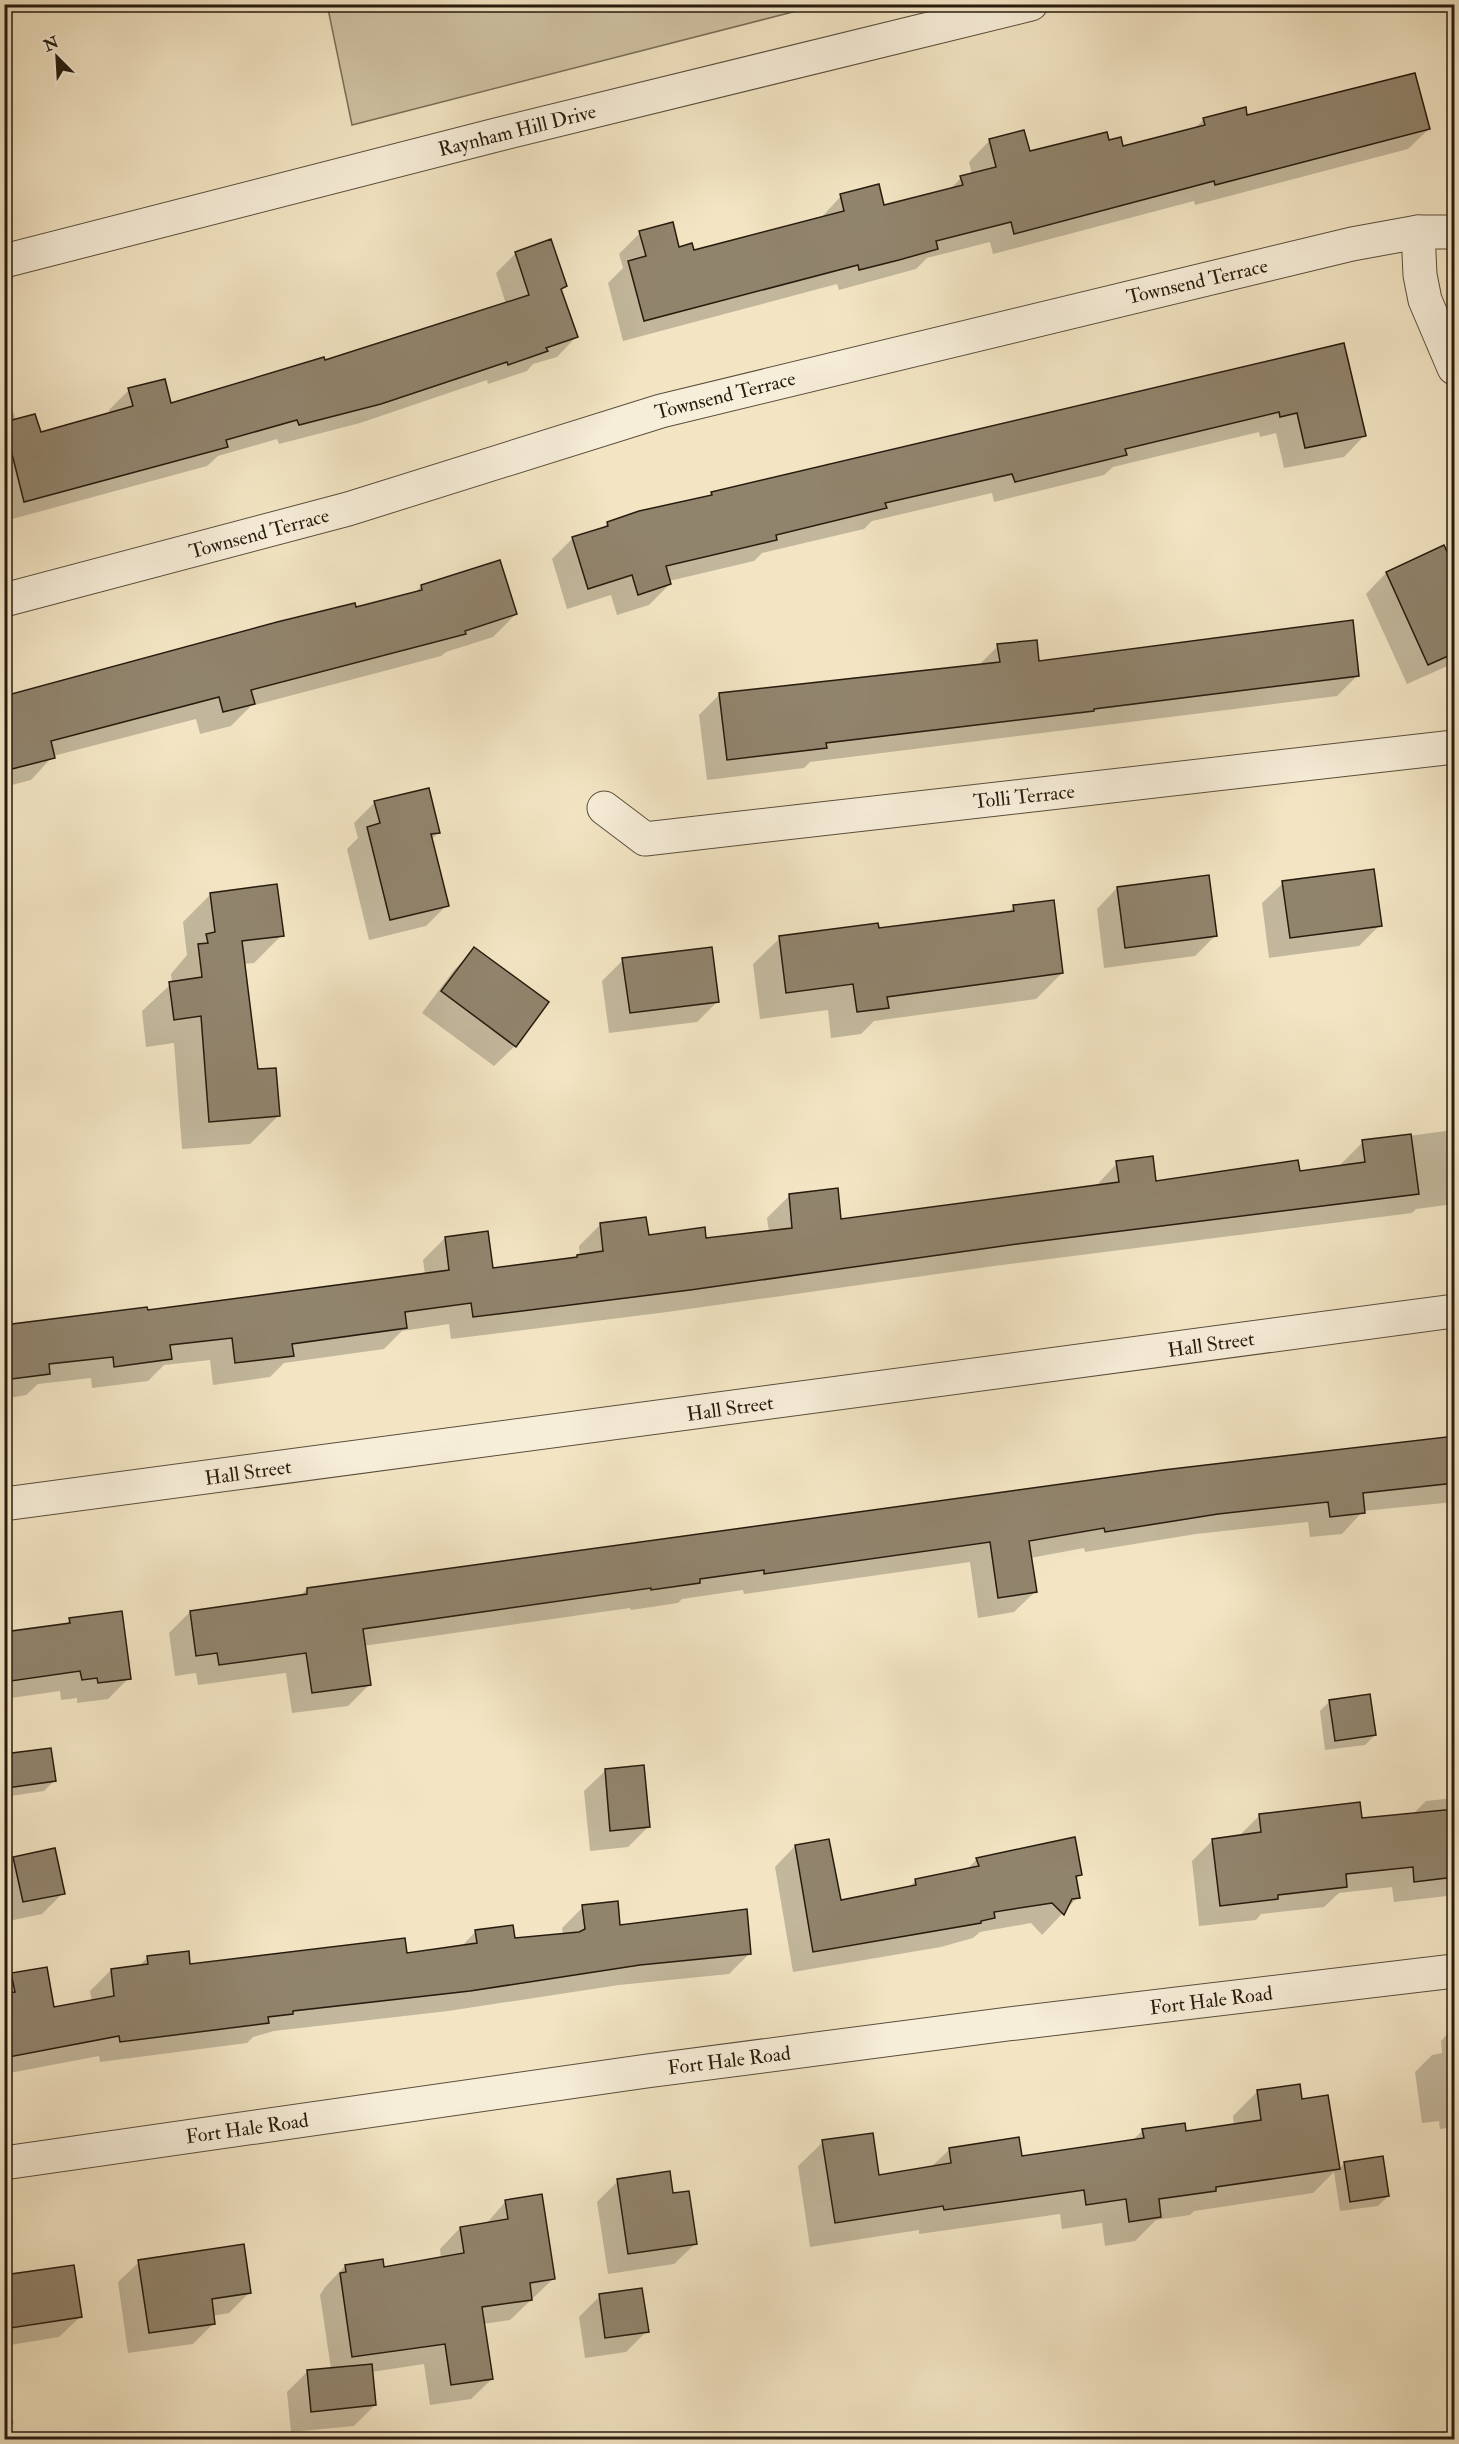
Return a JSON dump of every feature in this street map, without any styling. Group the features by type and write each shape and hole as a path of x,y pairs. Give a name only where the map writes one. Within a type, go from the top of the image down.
{"street":[{"name":"Raynham Hill Drive","path":"4,261 496,135 1031,4"},
{"name":"Townsend Terrace","path":"4,600 348,508 662,411 1340,246 1418,232 1455,232"},
{"path":"1418,232 1425,300 1455,368"},
{"name":"Tolli Terrace","path":"604,808 645,839 1455,747"},
{"name":"Hall Street","path":"4,1504 1455,1311"},
{"name":"Fort Hale Road","path":"4,2163 647,2071 1008,2024 1455,1971"}],"shaded area":[{"path":"327,4 820,4 820,5 352,125"}],"building":[{"path":"1415,73 1430,129 1215,185 1214,181 1014,234 1011,222 936,241 938,249 899,260 859,270 858,265 644,321 628,261 646,256 639,231 673,222 679,247 692,243 694,250 844,211 840,194 879,184 884,205 963,185 960,176 996,167 989,139 1024,130 1030,151 1107,132 1109,140 1121,137 1123,146 1205,125 1203,118 1246,107 1247,115"},
{"path":"551,239 567,286 561,289 578,337 546,348 548,351 508,365 507,362 381,404 299,425 297,420 226,440 228,447 24,502 4,422 35,414 41,432 133,406 128,388 165,379 171,403 324,357 325,360 529,295 515,252"},
{"path":"1344,343 1366,436 1305,448 1297,413 1280,417 1279,412 1125,449 1127,455 1015,482 1012,474 885,503 887,508 776,535 777,540 666,566 671,584 638,595 632,575 588,589 572,537 608,526 607,522 639,511 712,495 711,492"},
{"path":"1444,545 1455,569 1455,653 1428,665 1386,572"},
{"path":"500,560 517,614 465,631 466,634 251,690 255,704 223,712 219,697 51,741 55,758 4,771 4,696 277,622 355,603 356,607 422,590 421,585"},
{"path":"1353,620 1359,676 826,743 827,748 727,760 719,693 1000,662 997,644 1037,640 1039,661"},
{"path":"429,788 440,833 431,834 449,906 390,920 367,827 380,823 374,801"},
{"path":"1374,869 1382,926 1290,938 1282,881"},
{"path":"1209,875 1217,936 1125,948 1117,887"},
{"path":"277,884 284,936 242,941 258,1069 276,1068 280,1116 209,1122 201,1016 174,1020 169,982 202,977 198,944 208,943 206,934 215,932 210,893"},
{"path":"1054,900 1063,973 887,997 889,1008 857,1012 853,984 786,993 779,936 878,923 879,928 1014,911 1013,905"},
{"path":"474,947 549,1002 516,1047 441,991"},
{"path":"712,947 719,1002 630,1013 622,958"},
{"path":"1411,1134 1419,1194 1017,1244 690,1290 473,1317 471,1303 405,1312 407,1328 292,1344 294,1356 235,1363 232,1338 170,1345 172,1359 114,1367 113,1357 49,1364 50,1374 4,1380 4,1325 147,1307 148,1310 449,1270 445,1237 488,1231 493,1268 577,1257 577,1255 603,1251 600,1223 646,1217 649,1235 705,1227 706,1238 792,1228 789,1194 838,1188 841,1219 1119,1182 1116,1161 1153,1156 1156,1181 1298,1160 1300,1171 1365,1162 1362,1140"},
{"path":"1455,1436 1455,1483 1363,1493 1365,1513 1330,1517 1328,1502 1218,1514 1105,1532 1104,1528 1029,1541 1037,1592 998,1598 990,1542 764,1574 764,1570 700,1579 700,1583 363,1629 371,1685 312,1693 306,1653 219,1665 217,1653 196,1656 190,1611 307,1594 307,1588 1163,1470"},
{"path":"122,1611 131,1679 98,1683 97,1678 82,1680 80,1671 4,1682 4,1632 70,1623 69,1618"},
{"path":"1370,1694 1376,1735 1335,1741 1329,1700"},
{"path":"51,1748 56,1781 7,1788 4,1754"},
{"path":"644,1765 650,1827 610,1831 605,1769"},
{"path":"1360,1802 1362,1818 1455,1809 1455,1877 1414,1882 1413,1867 1346,1874 1347,1887 1278,1895 1278,1899 1220,1906 1212,1839 1261,1832 1259,1814"},
{"path":"1075,1837 1082,1875 1076,1876 1080,1898 1072,1899 1064,1915 1052,1903 994,1912 995,1918 981,1921 981,1923 813,1952 795,1845 829,1839 841,1900 916,1885 915,1879 979,1866 976,1858"},
{"path":"55,1848 65,1894 23,1902 13,1857"},
{"path":"618,1901 620,1925 747,1909 751,1954 640,1965 470,1991 293,2011 293,2014 268,2017 269,2023 120,2042 119,2036 9,2057 4,2039 4,1993 15,1992 11,1973 47,1967 54,2007 114,1996 111,1969 148,1964 147,1956 189,1951 190,1964 405,1938 407,1953 477,1943 475,1930 513,1925 515,1938 579,1932 585,1929 582,1905"},
{"path":"1300,2084 1302,2099 1328,2095 1340,2169 1216,2187 1216,2191 1159,2199 1161,2217 1129,2222 1126,2199 1086,2205 1084,2190 944,2210 943,2206 835,2223 822,2140 873,2133 879,2175 951,2163 949,2148 1019,2137 1022,2156 1144,2138 1142,2129 1185,2123 1186,2131 1261,2120 1257,2090"},
{"path":"1383,2156 1389,2196 1350,2202 1344,2162"},
{"path":"670,2171 673,2193 689,2191 697,2244 628,2254 617,2179"},
{"path":"542,2194 555,2279 530,2283 532,2300 482,2307 493,2379 451,2385 445,2344 352,2357 340,2273 346,2272 345,2265 383,2259 384,2267 464,2253 460,2227 508,2219 505,2200"},
{"path":"244,2244 251,2293 212,2299 215,2324 149,2333 138,2260"},
{"path":"74,2265 82,2317 4,2329 4,2275"},
{"path":"642,2288 649,2332 605,2338 599,2294"},
{"path":"372,2364 376,2405 311,2412 307,2370"}]}
